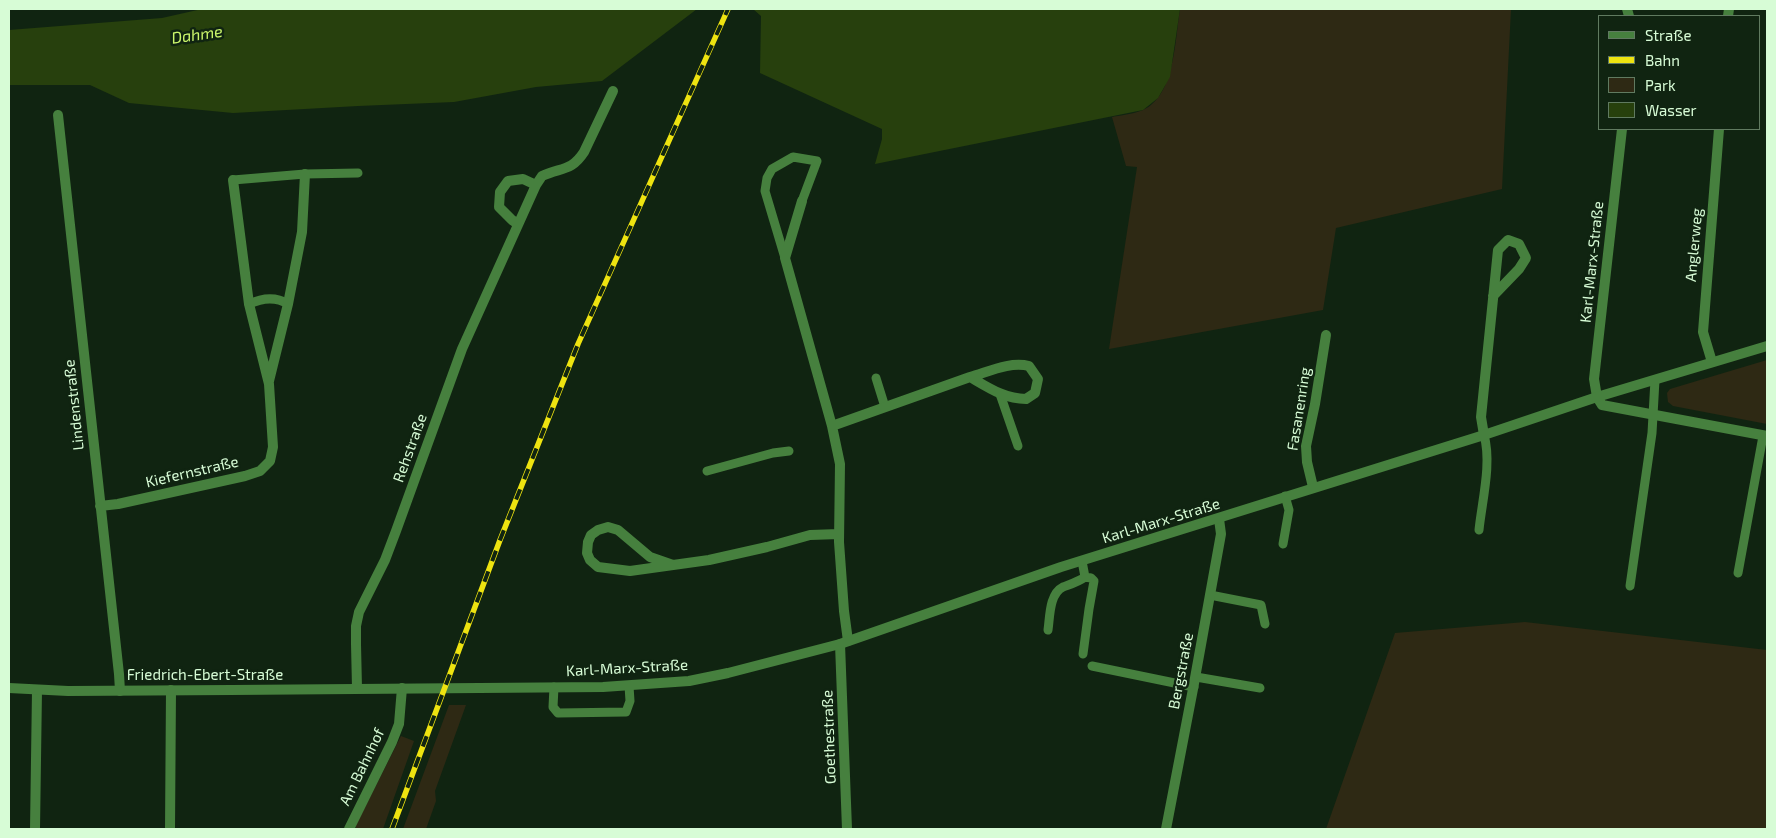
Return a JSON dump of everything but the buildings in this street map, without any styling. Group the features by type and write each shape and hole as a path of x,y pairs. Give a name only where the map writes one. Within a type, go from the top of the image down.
{"street":[{"path":"518,224 499,207 500,192 508,181 523,179 536,185 542,176 570,167 579,160 613,91"},
{"name":"Lindenstraße","path":"58,115 120,691"},
{"name":"Karl-Marx-Straße","path":"1597,398 1594,379 1622,130"},
{"name":"Anglerweg","path":"1712,362 1703,332 1719,130"},
{"name":"Kiefernstraße","path":"269,384 288,304 302,232 305,174"},
{"name":"Kiefernstraße","path":"100,506 118,504 245,476 260,470 270,461 273,446 269,384 249,304 234,180"},
{"name":"Rehstraße","path":"357,688 356,626 360,612 385,560 462,349 536,185"},
{"path":"802,201 785,258 832,426 840,464 839,534 844,642"},
{"path":"1484,435 1481,417 1493,296 1498,250 1508,240 1519,244 1526,258 1493,296"},
{"name":"Fasanenring","path":"1313,487 1307,462 1306,446 1326,335"},
{"name":"Karl-Marx-Straße","path":"402,688 630,686 689,681 728,673 844,642 1082,561 1767,346"},
{"path":"832,426 970,377 1014,364 1029,366 1038,379 1035,392 1026,399 1014,399 1000,394 970,377"},
{"path":"1597,398 1602,405 1765,436"},
{"name":"Bergstraße","path":"1166,829 1195,682 1221,534 1219,519"},
{"path":"673,565 650,556 618,530 608,528 598,530 591,534 588,542 587,552 590,560 598,568 630,571 673,565 718,558 810,535 839,534"},
{"name":"Goethestraße","path":"844,642 847,829"},
{"name":"Friedrich-Ebert-Straße","path":"9,688 120,691 402,688"},
{"name":"Am Bahnhof","path":"349,829 399,724 402,688"},
{"path":"35,829 37,690"},
{"path":"170,829 171,690"}],"lane":[{"path":"785,258 765,191 767,178 772,169 793,157 817,161 802,201"},
{"name":"Kiefernstraße","path":"234,180 305,174 358,173"},
{"path":"249,304 259,299 279,298 288,304"},
{"path":"876,378 885,407"},
{"path":"1630,586 1652,432 1655,380"},
{"path":"1000,394 1018,446"},
{"path":"1479,530 1488,447 1484,435"},
{"path":"1738,573 1765,436"},
{"path":"707,471 773,453 788,451"},
{"path":"1283,544 1289,510 1285,496"},
{"path":"1082,561 1085,577"},
{"path":"1048,630 1055,593 1061,588 1085,577 1091,578 1094,581 1083,654"},
{"path":"1210,595 1261,605 1265,624"},
{"path":"1092,666 1195,682 1260,688"},
{"path":"554,687 553,707 558,713 626,712 630,701 630,686"}],"green space":[{"path":"1180,9 1511,9 1502,189 1336,228 1323,310 1109,349 1137,167 1126,166 1112,117 1143,110 1154,103 1162,93 1172,66"},
{"path":"1767,360 1767,424 1673,406 1668,402 1667,393 1670,389"},
{"path":"1525,622 1767,650 1767,829 1326,829 1395,633"},
{"path":"449,705 466,705 435,791 436,801 426,829 403,829"},
{"path":"401,736 414,741 383,829 356,829 356,825"}],"water":[{"name":"Dahme","path":"202,9 697,9 602,81 536,87 454,102 233,113 129,103 90,85 9,85 9,30 162,18"},
{"path":"753,9 1180,9 1170,77 1158,98 1143,110 875,164 882,139 882,129 760,73 761,16"}],"railway":[{"path":"392,829 500,540 578,344 728,9"}]}
